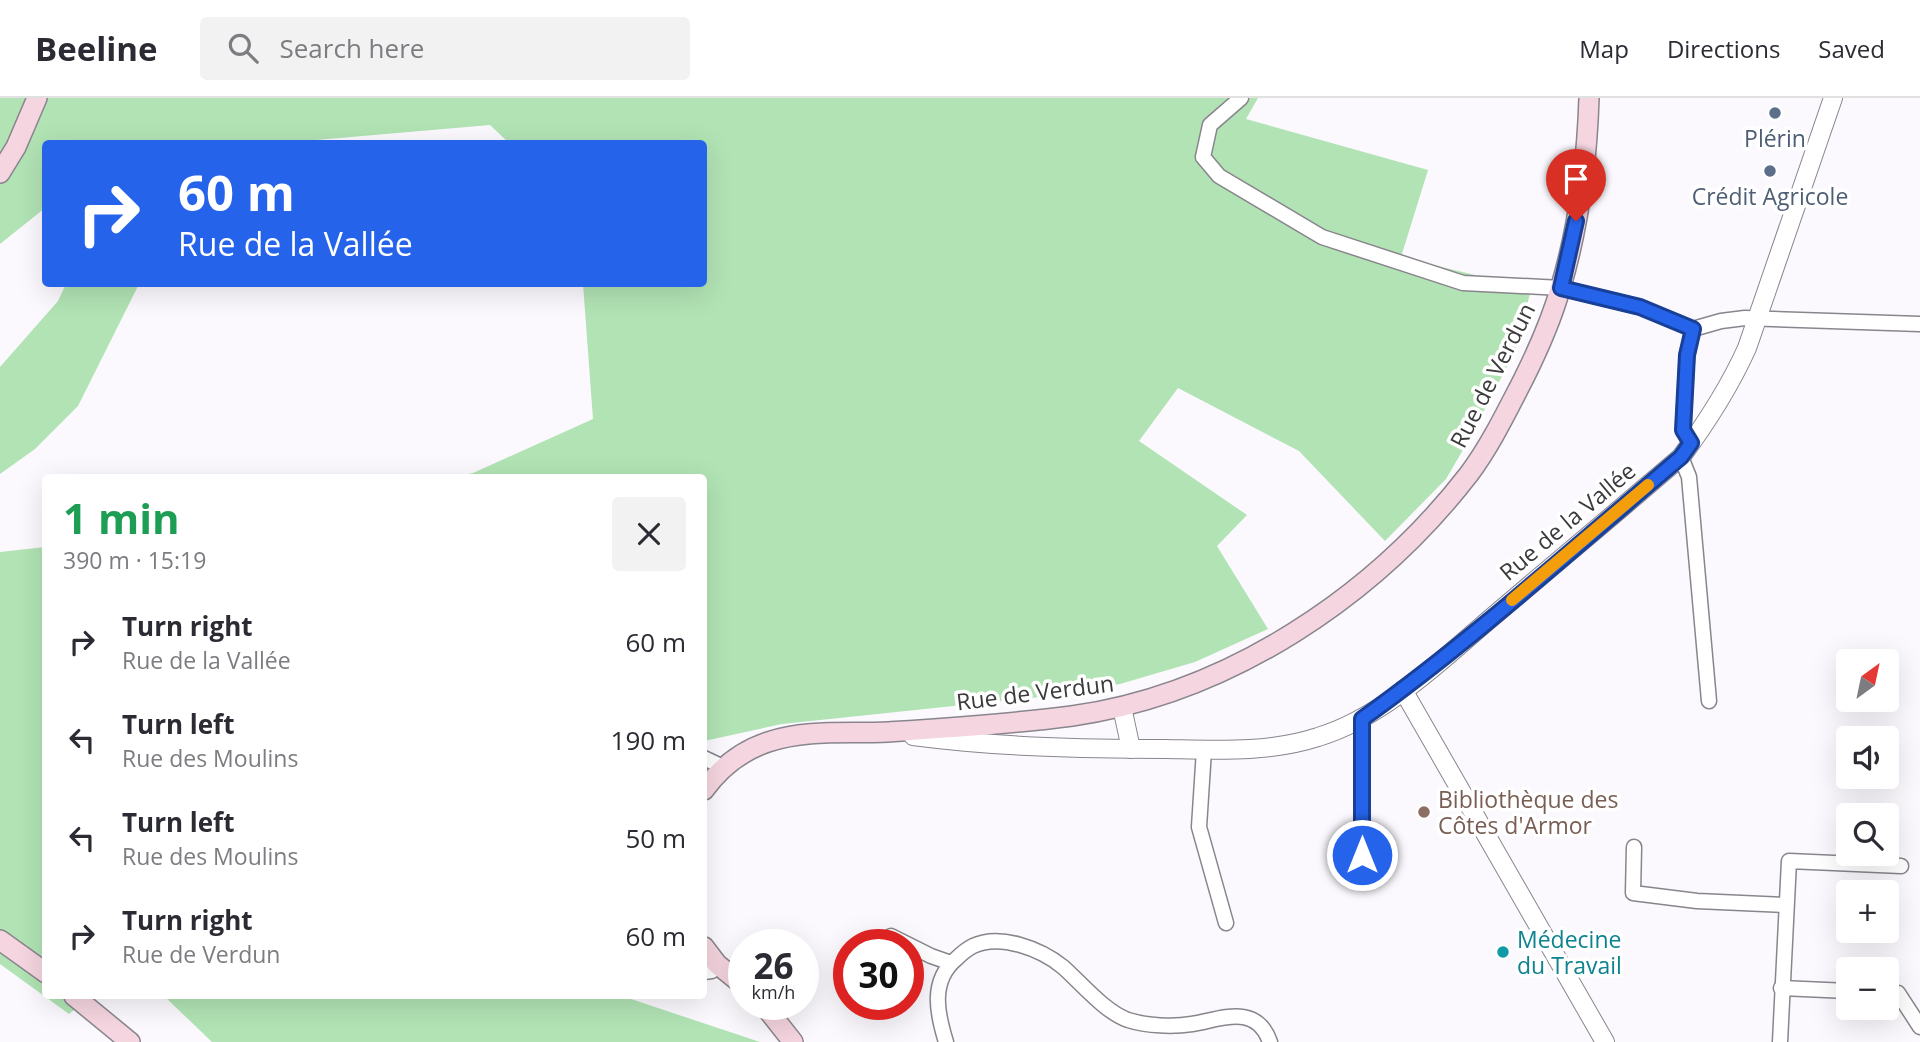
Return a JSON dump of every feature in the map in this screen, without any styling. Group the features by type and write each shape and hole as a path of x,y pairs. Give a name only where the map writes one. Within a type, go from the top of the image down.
{"main road":[{"path":"0,173 16,147 37,98"},
{"name":"Rue de Verdun","path":"707,786 723,767 753,748 790,737 1027,722 1122,707 1192,683 1265,650 1312,622 1345,597 1416,534 1471,471 1509,406 1543,336 1561,288 1580,200 1589,98"},
{"path":"0,940 42,970"},
{"path":"710,968 728,978"},
{"path":"78,999 130,1042"},
{"path":"776,1020 793,1042"}],"street":[{"path":"1241,98 1210,125 1203,157 1219,176 1322,237 1464,283 1561,288 1640,307 1693,329 1721,321 1758,319 1920,324"},
{"name":"Rue de la Vallée","path":"885,732 972,744 1100,750 1204,750 1275,748 1319,737 1362,719 1464,641 1686,450 1732,382 1758,319 1767,285 1833,98"},
{"path":"1693,329 1687,355 1683,430 1709,701"},
{"path":"1403,690 1605,1042"},
{"path":"1122,707 1130,749"},
{"path":"1362,719 1362,855"},
{"path":"1204,750 1199,827 1226,923"},
{"path":"707,759 723,767"},
{"path":"1634,847 1633,893 1697,901 1786,905"},
{"path":"1780,1042 1789,861 1901,866"},
{"path":"946,1042 936,997 939,985 951,963 972,946 986,942 1021,945 1040,953 1062,966 1126,1020 1159,1025 1193,1024 1218,1017 1239,1017 1251,1020 1261,1027 1270,1042"},
{"path":"924,952 951,963"},
{"path":"1781,988 1836,990"},
{"path":"1899,995 1920,1027"}],"green space":[{"path":"0,98 1258,98 1246,119 1428,170 1401,257 1479,276 1533,282 1515,351 1471,436 1446,479 1385,541 1299,451 1178,388 1139,441 1247,515 1217,546 1268,629 1195,662 1120,684 1059,695 782,724 707,740 707,474 469,474 593,419 583,287 707,287 707,140 506,140 490,125 316,140 42,140 42,210 0,244"},
{"path":"65,287 138,287 78,406 35,449 0,474 0,367 58,301"},
{"path":"42,547 42,994 0,964 0,552"},
{"path":"48,999 87,999 69,1014"},
{"path":"167,999 631,999 760,1042 212,1042"}],"slow traffic":[{"path":"1512,600 1648,485"}],"place":[{"name":"Plérin","path":"1775,113"},
{"name":"Crédit Agricole","path":"1770,171"},
{"name":"Bibliothèque des Côtes d'Armor","path":"1424,812"},
{"name":"Médecine du Travail","path":"1503,952"}],"route":[{"path":"1362,855 1362,719 1464,641 1681,457 1691,443 1683,430 1687,355 1693,329 1640,307 1561,288 1576,221"}]}
